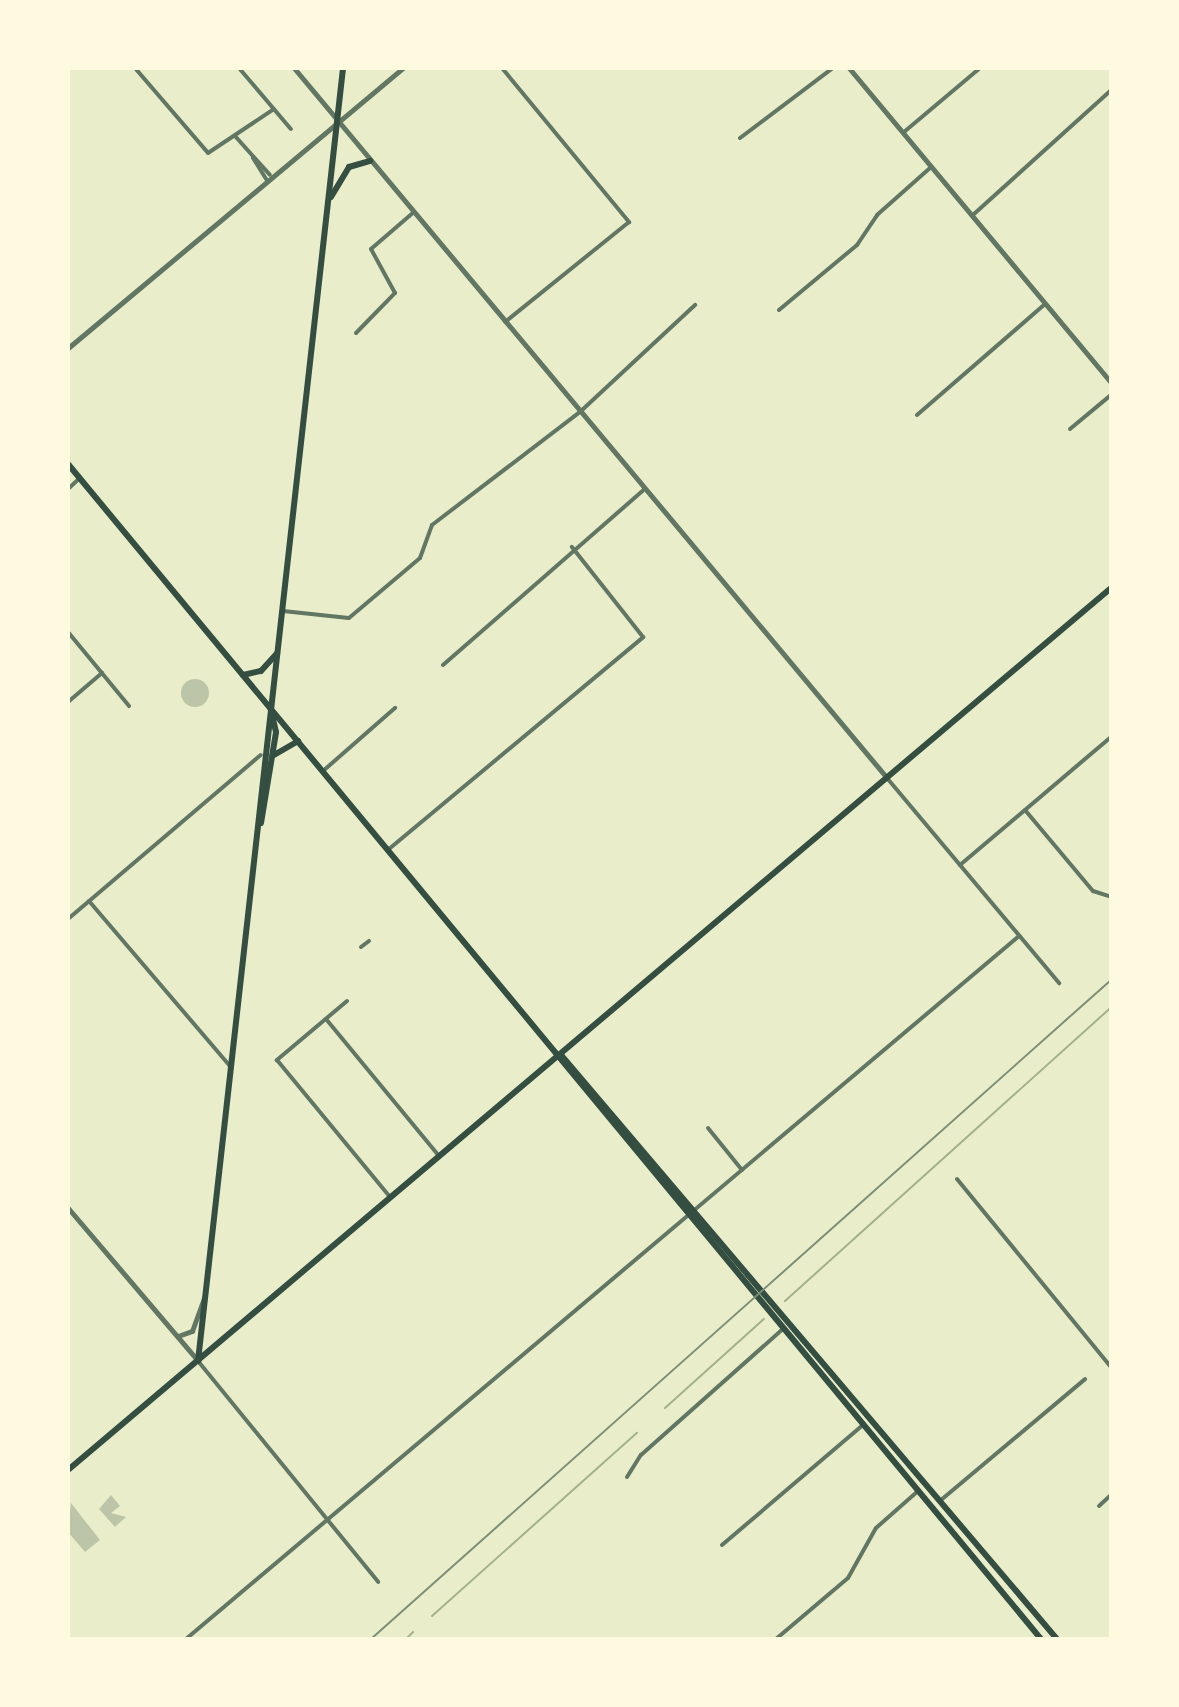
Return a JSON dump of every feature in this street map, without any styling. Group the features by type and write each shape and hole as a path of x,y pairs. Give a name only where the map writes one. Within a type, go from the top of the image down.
{"main road":[{"path":"261,823 261,755 283,611 343,68"},
{"path":"329,200 349,167 370,161"},
{"path":"68,464 561,1055 688,1215 1041,1639"},
{"path":"68,1470 1111,588"},
{"path":"243,675 261,671 277,653"},
{"path":"198,1361 261,823 274,755 270,708"},
{"path":"274,755 298,741"},
{"path":"561,1055 697,1207 1057,1639"}],"street":[{"path":"135,68 208,153 274,109"},
{"path":"239,68 291,129"},
{"path":"294,68 1059,983"},
{"path":"68,348 268,177 403,68"},
{"path":"502,68 629,222 505,322"},
{"path":"740,138 833,68"},
{"path":"849,68 974,214 1111,382"},
{"path":"904,132 980,68"},
{"path":"974,214 1111,90"},
{"path":"235,136 268,177"},
{"path":"779,310 857,245 877,215 933,166"},
{"path":"356,333 395,293 371,249 414,212"},
{"path":"917,415 1046,302"},
{"path":"283,611 349,618 420,558 432,525 581,411 695,305"},
{"path":"1070,429 1111,395"},
{"path":"68,489 80,478"},
{"path":"443,665 572,547 645,489"},
{"path":"389,849 643,637 572,547"},
{"path":"68,632 129,706"},
{"path":"68,702 102,673"},
{"path":"323,771 395,708"},
{"path":"960,865 1111,737"},
{"path":"68,919 261,755"},
{"path":"1025,810 1093,891 1108,896"},
{"path":"89,901 232,1068"},
{"path":"186,1639 1019,936"},
{"path":"361,947 369,941"},
{"path":"347,1001 277,1060 390,1197"},
{"path":"326,1019 439,1156"},
{"path":"708,1128 742,1170"},
{"path":"957,1179 1111,1367"},
{"path":"68,1208 330,1517 378,1582"},
{"path":"177,1336 192,1331 205,1296"},
{"path":"627,1477 641,1455 783,1329"},
{"path":"941,1500 1085,1379"},
{"path":"722,1545 863,1425"},
{"path":"776,1639 848,1578 876,1528 918,1491"},
{"path":"1099,1506 1111,1495"}],"building":[{"path":"195,679 205,683 209,693 205,703 195,707 185,703 181,693 185,683"},
{"path":"111,1495 120,1506 111,1513 126,1517 115,1527 99,1509"},
{"path":"71,1503 100,1540 85,1552 68,1532"}],"waterway":[{"path":"785,1301 1111,1007"},
{"path":"665,1408 764,1319"},
{"path":"432,1616 637,1433"},
{"path":"406,1639 413,1632"}],"railway":[{"path":"371,1639 1111,980"}]}
